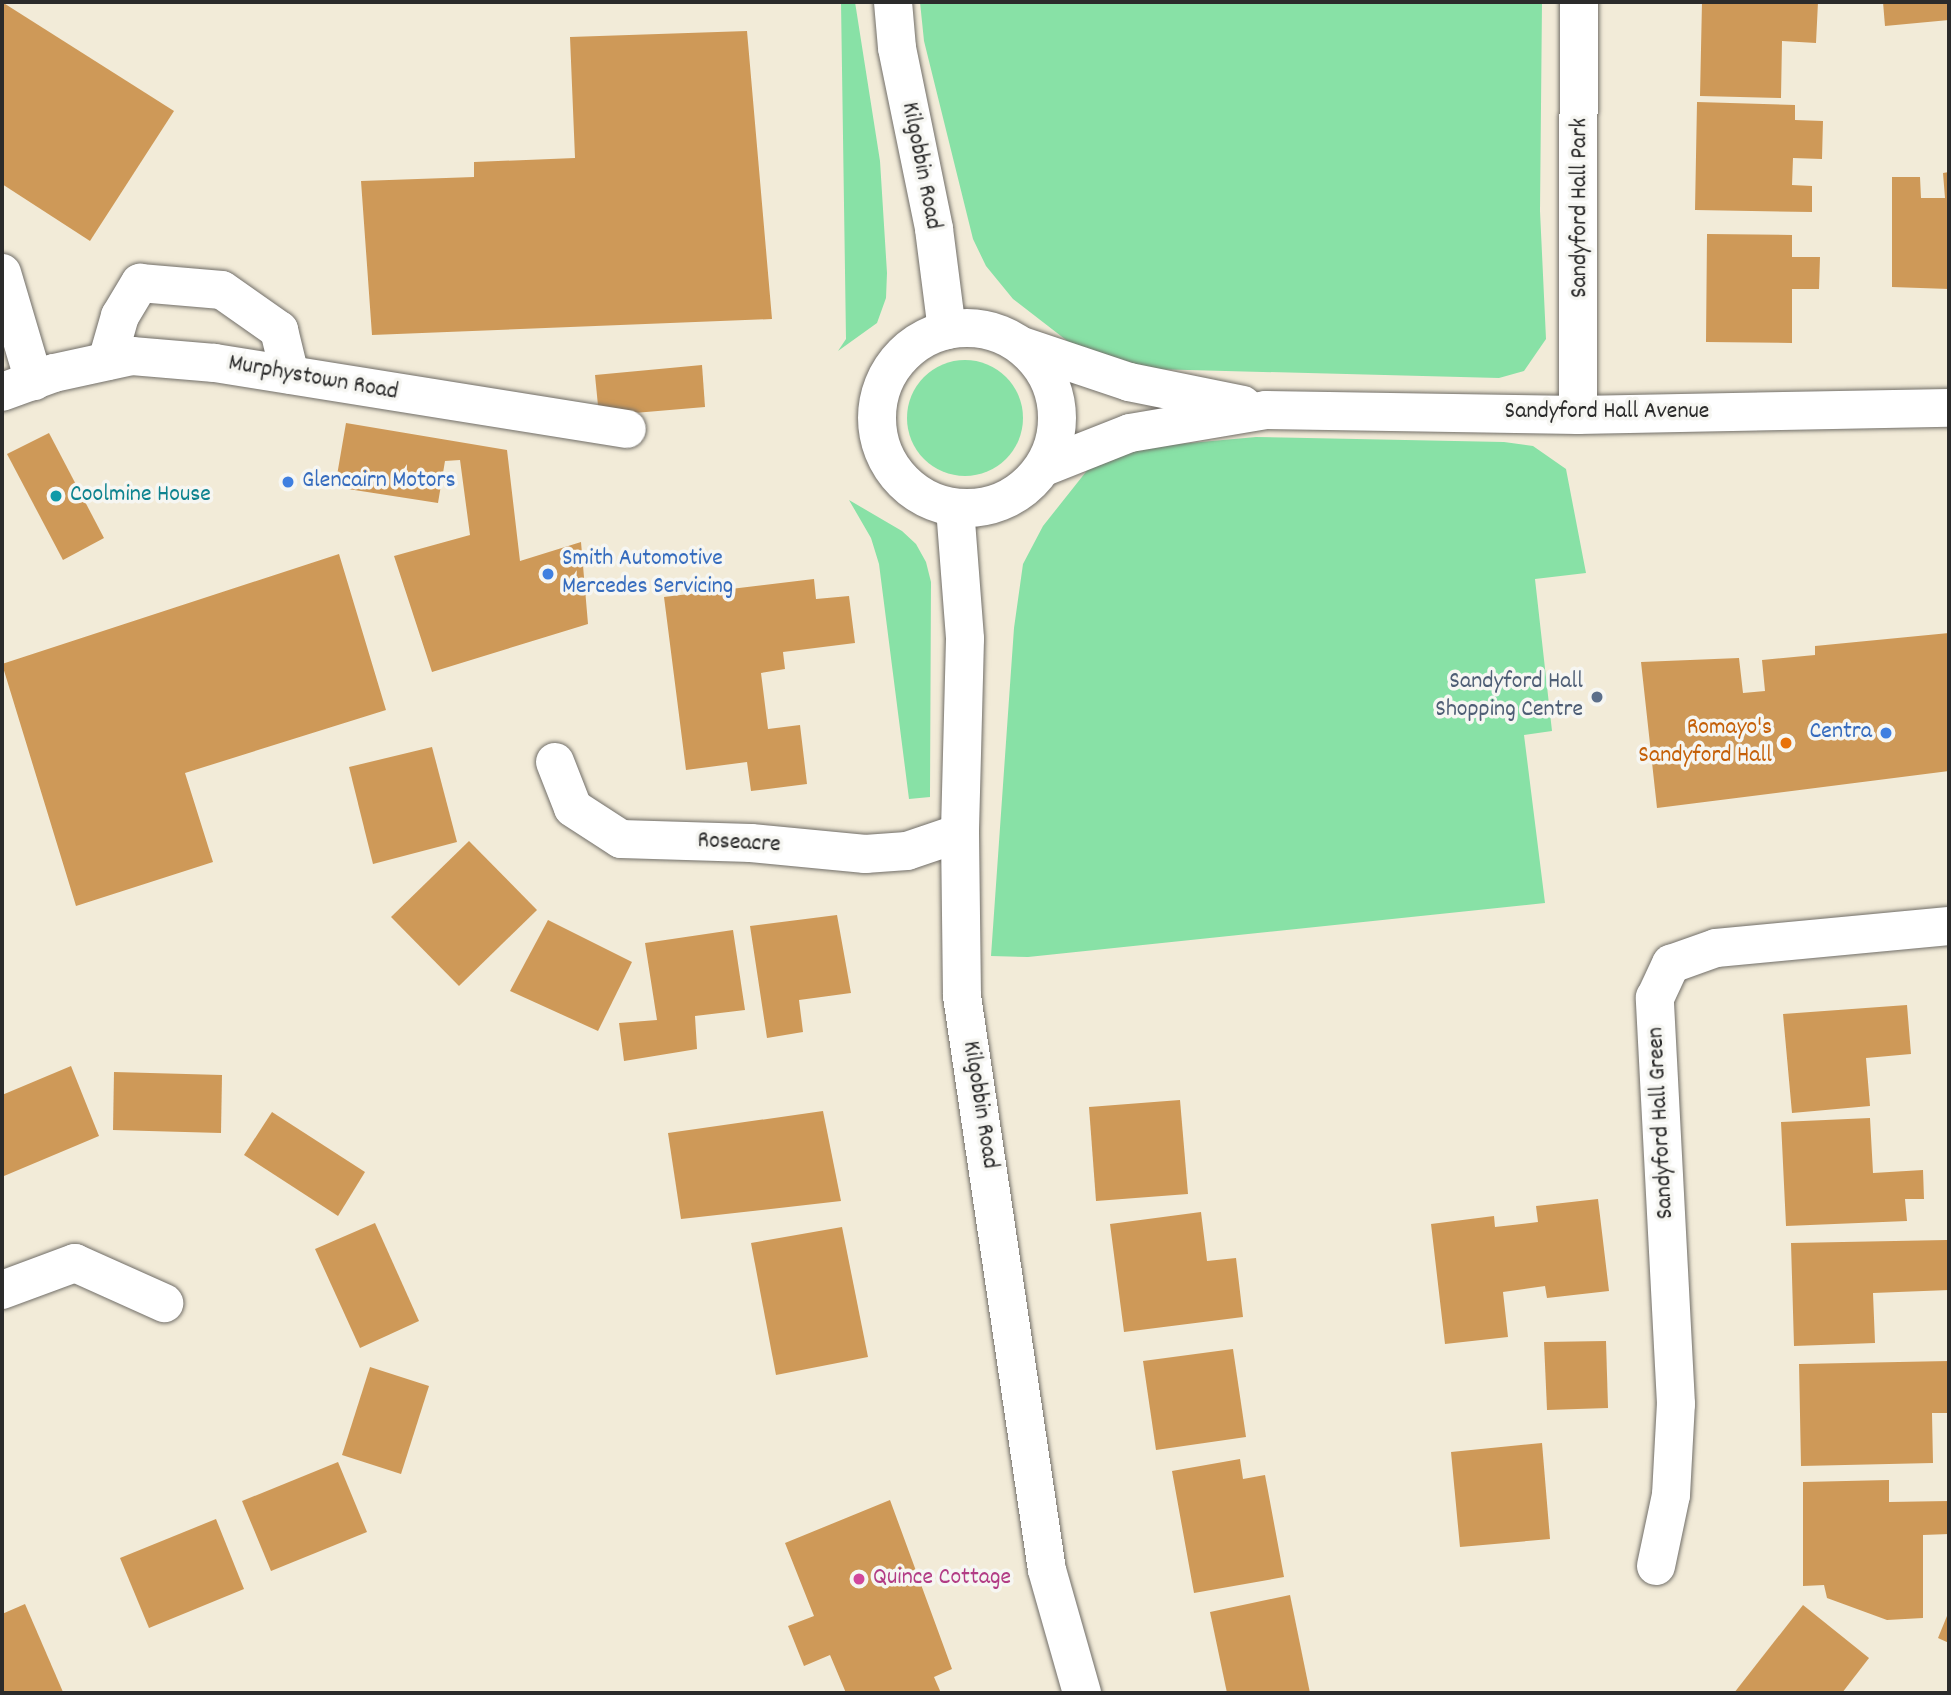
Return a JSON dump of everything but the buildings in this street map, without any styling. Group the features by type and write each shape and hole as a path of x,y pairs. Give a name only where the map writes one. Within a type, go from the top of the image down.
{"street":[{"name":"Kilgobbin Road","path":"893,2 897,48 934,229 947,330"},
{"name":"Sandyford Hall Park","path":"1578,415 1579,2"},
{"path":"2,273 18,386"},
{"path":"107,361 120,316 140,284 222,290 279,330 290,375"},
{"path":"947,330 986,330 1023,346 1049,379 1059,411 1056,438 1044,467 1026,488 999,504 954,508 924,498 900,479 883,453 877,424 880,393 893,367 915,344 947,330"},
{"name":"Sandyford Hall Avenue","path":"1023,346 1129,382 1266,410"},
{"name":"Murphystown Road","path":"18,386 132,356 290,375 627,429"},
{"name":"Sandyford Hall Avenue","path":"1044,467 1130,433 1266,410 1578,415 1949,408"},
{"name":"Kilgobbin Road","path":"954,508 965,639 960,833 962,996 1047,1570 1082,1693"},
{"name":"Roseacre","path":"555,762 573,808 621,839 865,853 907,851 960,833"},
{"name":"Sandyford Hall Green","path":"1656,1566 1671,1495 1676,1404 1655,998 1671,964 1716,948 1949,926"},
{"path":"2,1290 75,1263 164,1303"}],"green space":[{"path":"841,2 855,2 880,161 887,273 886,298 877,323 838,351 846,339"},
{"path":"920,2 1542,2 1540,211 1546,339 1524,371 1499,378 1151,369 1070,343 1013,299 986,266 973,239 924,41"},
{"path":"965,360 987,364 1006,377 1019,396 1023,418 1019,440 1006,459 987,472 965,476 943,472 924,459 911,440 907,418 911,396 924,377 943,364"},
{"path":"1256,437 1504,442 1533,446 1566,469 1586,573 1535,579 1552,731 1524,735 1545,903 1028,957 991,956 1014,628 1023,564 1043,526 1089,468 1146,447"},
{"path":"849,500 902,531 916,544 926,562 931,582 930,797 909,799 879,564 871,538"}],"place":[{"name":"Glencairn Motors","path":"288,482"},
{"name":"Coolmine House","path":"56,496"},
{"name":"Smith Automotive Mercedes Servicing","path":"548,574"},
{"name":"Sandyford Hall Shopping Centre","path":"1597,697"},
{"name":"Centra","path":"1886,733"},
{"name":"Romayo's Sandyford Hall","path":"1786,743"},
{"name":"Quince Cottage","path":"859,1579"}]}
